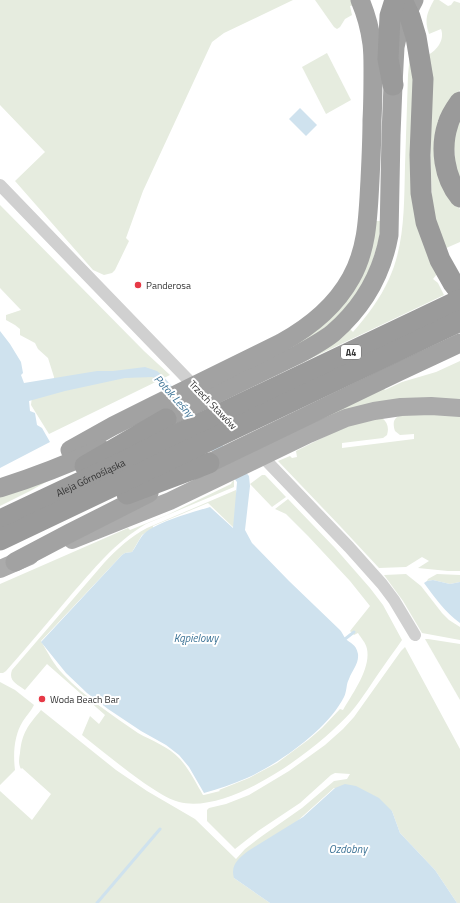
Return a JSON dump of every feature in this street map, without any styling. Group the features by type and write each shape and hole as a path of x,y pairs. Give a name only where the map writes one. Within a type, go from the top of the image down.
{"highway":[{"path":"0,488 34,478 72,462 159,412 220,382 308,327 334,303 344,290 359,262 364,246 368,216 373,84 372,45 368,25 360,0"},
{"path":"393,85 388,59 390,16 395,0"},
{"path":"402,0 410,17 416,37 423,79 420,170 421,193 426,222 440,260 460,292"},
{"path":"220,382 299,354 315,345 342,324 360,304 375,279 383,258 389,235 395,47 399,29 414,0"},
{"path":"460,102 448,122 444,147 447,172 452,185 460,197"},
{"name":"A4","path":"249,411 460,300"},
{"name":"A4","path":"2,529 132,478 187,440 249,411 460,321"},
{"path":"8,565 70,533 216,470 277,440 460,343"},
{"path":"2,529 76,472 159,412"},
{"path":"2,529 216,470"}],"main road":[{"path":"277,440 309,434 340,421 374,411 401,407 431,406 460,408"}],"street":[{"name":"Trzech Stawów","path":"0,185 349,547 382,584 394,600 415,635"}],"shaded area":[{"path":"0,0 293,0 224,33 212,42 143,191 126,238 129,241 115,270 112,273 104,275 93,270 15,181 45,152 0,105"},
{"path":"315,0 353,0 355,5 350,6 352,15 345,19 337,29"},
{"path":"434,0 439,0 448,6 454,1 460,3 460,90 452,100 454,202 460,209 460,242 444,249 432,210 428,55 437,47 442,37 441,29 429,34 427,29 427,16"},
{"path":"327,53 351,100 326,114 302,67"},
{"path":"410,54 437,274 433,279 438,283 444,295 272,377 349,328 353,332 373,307 389,279 398,252 403,224"},
{"path":"460,116 460,183 456,173 453,134"},
{"path":"0,205 144,351 170,375 49,434 31,405 32,396 53,392 54,377 48,358 38,349 35,343 20,335 20,329 6,320 6,315 21,310 0,288"},
{"path":"375,221 381,221 379,240 369,272 354,299 331,323 307,341 284,350 310,335"},
{"path":"460,361 460,400 299,430 383,387 385,390 402,382 436,372"},
{"path":"403,414 460,415 460,571 418,568 429,561 422,557 406,567 379,568 278,461 290,456 292,458 297,457 296,451 344,427 382,418 386,422 388,428 387,435 383,438 342,443 342,448 414,439 414,434 400,435 395,431 394,420"},
{"path":"66,471 30,491 0,506 0,497"},
{"path":"262,475 265,475 286,497 272,507 250,484"},
{"path":"234,480 234,487 146,524 124,539 70,596 6,671 0,673 0,584 128,528 130,530 167,515 231,484"},
{"path":"236,490 237,496 234,528 208,503 153,526 153,528 142,535 132,552 122,555 41,641 51,659 71,682 99,705 138,733 175,754 186,767 203,795 220,791 219,790 249,778 277,763 308,740 340,709 343,710 364,673 367,657 365,643 358,633 354,635 350,631 370,606 350,581 308,536 286,514 275,509 288,499 335,548 370,588 383,605 402,640 351,712 337,727 296,760 248,789 223,798 200,803 179,802 166,797 144,783 82,735 90,716 99,724 105,715 47,664 25,690 12,680 11,674 12,670 104,563 124,543 147,528"},
{"path":"406,574 421,586 449,620 460,627 460,640 422,633 403,601 384,575"},
{"path":"437,574 460,575 460,582 450,584 433,580 427,581"},
{"path":"425,639 460,644 460,700"},
{"path":"405,647 460,749 460,903 457,903 435,870 400,833 392,811 334,788 234,878 270,903 0,903 0,791 32,820 51,794 22,768 21,769 19,763 24,734 41,710 116,770 147,791 195,819 236,859 245,849 302,808 334,781 347,779 350,774 335,773 331,775 300,803 258,831 235,849 207,821 207,810 209,808 226,804 249,795 289,771 325,745 354,717"},
{"path":"0,682 15,690 34,705 20,726 16,738 14,751 15,770 0,785"}],"water":[{"path":"300,108 317,125 306,136 289,119"},
{"name":"Kąpielowy","path":"0,331 21,362 23,373 21,375 24,383 97,371 113,371 145,367 157,371 163,376 249,476 250,486 245,530 252,543 340,630 345,638 357,650 358,654 356,664 348,681 345,695 337,709 315,733 274,764 247,778 204,793 189,767 179,755 166,745 141,731 108,709 87,693 66,673 41,642 122,555 132,552 147,531 173,518 210,507 233,528 237,482 153,377 125,378 65,391 29,401 30,411 35,413 37,425 42,428 50,442 0,468"},
{"path":"433,580 450,584 460,582 460,623 436,599 424,583"},
{"name":"Ozdobny","path":"345,784 356,786 379,798 392,811 400,833 435,870 457,903 270,903 234,878 233,869 241,856 303,817 335,788"}],"waterway":[{"path":"345,639 354,632"},
{"path":"97,903 160,829"}],"place":[{"name":"Panderosa","path":"138,285"},
{"name":"Woda Beach Bar","path":"42,699"}],"water label":[{"name":"Potok Leśny","path":"174,396"}]}
